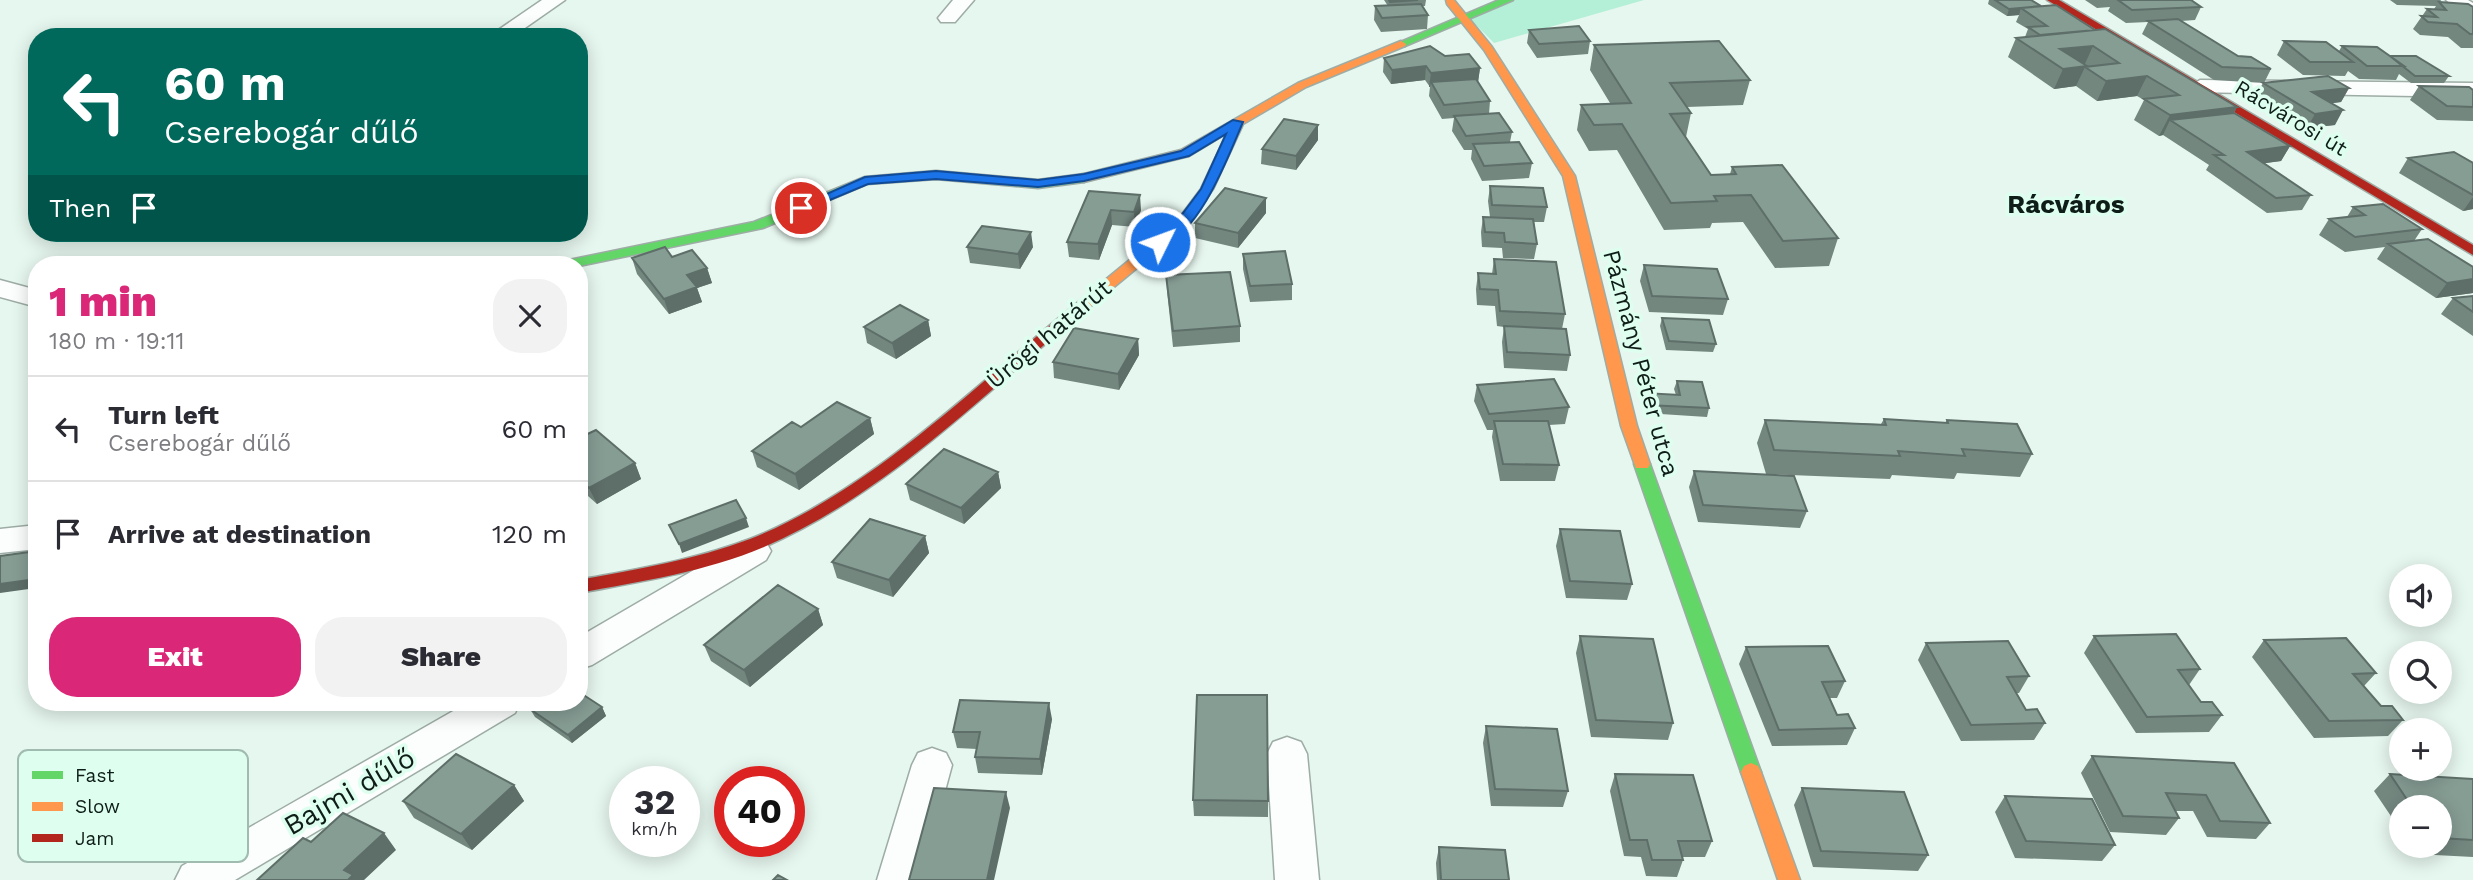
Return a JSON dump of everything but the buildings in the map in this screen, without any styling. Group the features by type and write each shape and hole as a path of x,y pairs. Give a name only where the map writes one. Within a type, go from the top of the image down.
{"street":[{"path":"512,28 555,0"},
{"path":"948,18 964,0"},
{"name":"Pázmány Péter utca","path":"1448,0 1488,50 1569,176 1629,426 1788,880"},
{"path":"588,260 758,226 865,181 936,175 1038,184 1084,178 1185,153 1302,85 1508,0"},
{"name":"Rácvárosi út","path":"2052,0 2473,251"},
{"path":"2456,0 2473,13"},
{"path":"2200,88 2473,90"},
{"name":"Ürögi határút","path":"588,585 710,560 800,523 859,488 1182,224 1207,189 1238,122"},
{"path":"588,650 800,523"},
{"path":"0,541 28,538"},
{"name":"Bajmi dűlő","path":"248,850 486,711"},
{"path":"1287,754 1297,880"},
{"path":"900,880 932,765"},
{"name":"Bajmi dűlő","path":"197,880 228,862"}],"green space":[{"path":"1509,0 1644,0 1494,43 1469,18"}],"traffic: fast":[{"path":"1401,44 1508,0"},
{"path":"588,260 758,225 865,181 936,175 1038,184 1084,178"},
{"path":"1642,464 1751,772"}],"traffic: slow":[{"path":"1450,2 1488,49 1569,176 1629,426 1642,464"},
{"path":"1059,325 1182,224 1207,189 1238,122 1302,85 1401,44"},
{"path":"1084,178 1185,153 1238,122"},
{"path":"1751,772 1789,880"}],"traffic: jam":[{"path":"2052,0 2473,251"},
{"path":"588,585 709,560 758,542 806,519 894,460 1059,325"}],"district":[{"name":"Rácváros","path":"2066,204"}],"route":[{"path":"801,208 865,181 936,175 1038,184 1084,178 1185,153 1238,122 1207,189 1182,224 1160,242"}]}
